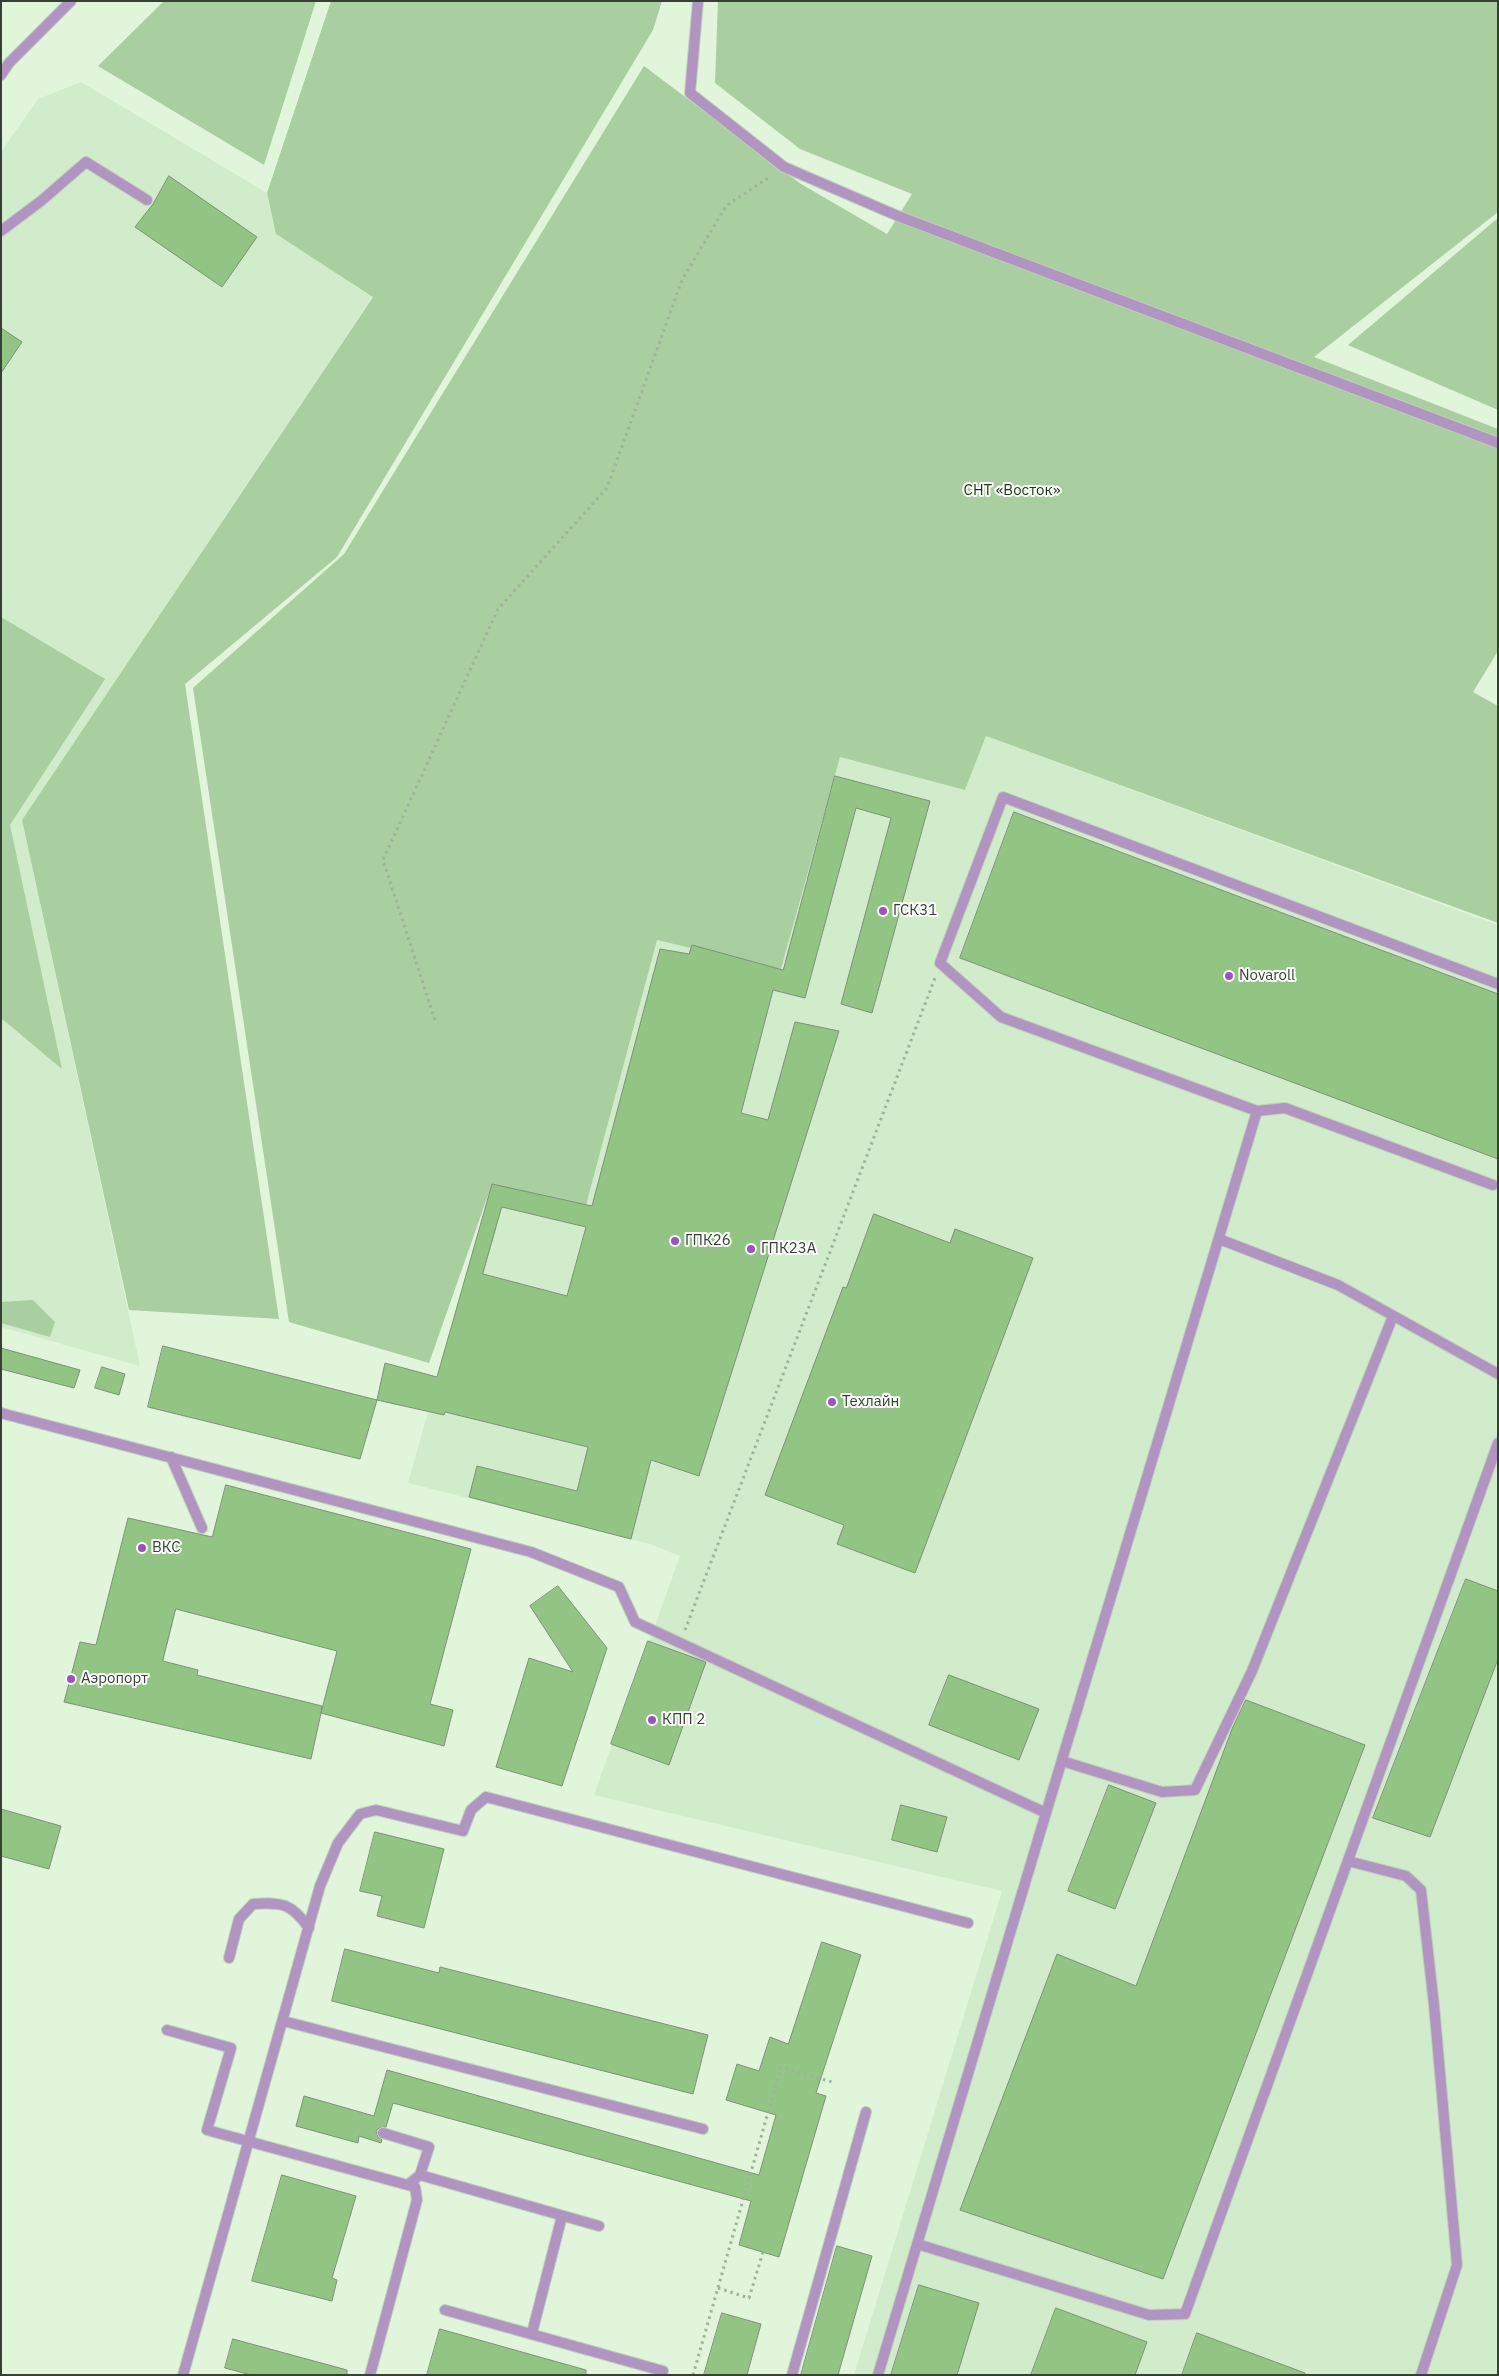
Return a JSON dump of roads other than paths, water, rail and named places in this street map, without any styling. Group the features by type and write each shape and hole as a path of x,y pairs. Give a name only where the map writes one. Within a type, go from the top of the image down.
{"street":[{"path":"1,75 9,64 71,1"},
{"path":"698,1 690,93 784,167 898,216 1498,443"},
{"path":"1,230 41,201 86,162 147,200"},
{"path":"1492,1186 1285,1108 1257,1111 1001,1017 940,963 1003,797 1498,984"},
{"path":"878,2375 1257,1111"},
{"path":"1218,1239 1338,1285 1498,1374"},
{"path":"1062,1761 1162,1792 1195,1790 1252,1671 1393,1316"},
{"path":"1,1413 530,1552 619,1587 635,1622 1046,1813"},
{"path":"918,2244 1149,2315 1185,2314 1498,1443"},
{"path":"171,1457 202,1528"},
{"path":"183,2375 320,1886 338,1843 360,1814 376,1810 463,1832 471,1810 486,1797 968,1923"},
{"path":"1348,1861 1406,1876 1421,1890 1457,2265 1421,2375"},
{"path":"228,1958 239,1919 253,1904 278,1902 298,1913 309,1928"},
{"path":"282,2021 703,2129"},
{"path":"167,2030 231,2048 208,2130 415,2187 417,2200 370,2375"},
{"path":"792,2375 866,2112"},
{"path":"383,2134 430,2148 420,2175 409,2184"},
{"path":"420,2175 599,2226"},
{"path":"532,2333 562,2216"},
{"path":"445,2310 663,2371"}],"place":[{"name":"ГСК31","path":"883,911"},
{"name":"Novaroll","path":"1229,976"},
{"name":"ГПК26","path":"675,1241"},
{"name":"ГПК23А","path":"751,1249"},
{"name":"Техлайн","path":"832,1402"},
{"name":"ВКС","path":"142,1548"},
{"name":"Аэропорт","path":"71,1679"},
{"name":"КПП 2","path":"652,1720"}],"park label":[{"name":"СНТ «Восток»","path":"1012,491"}]}
